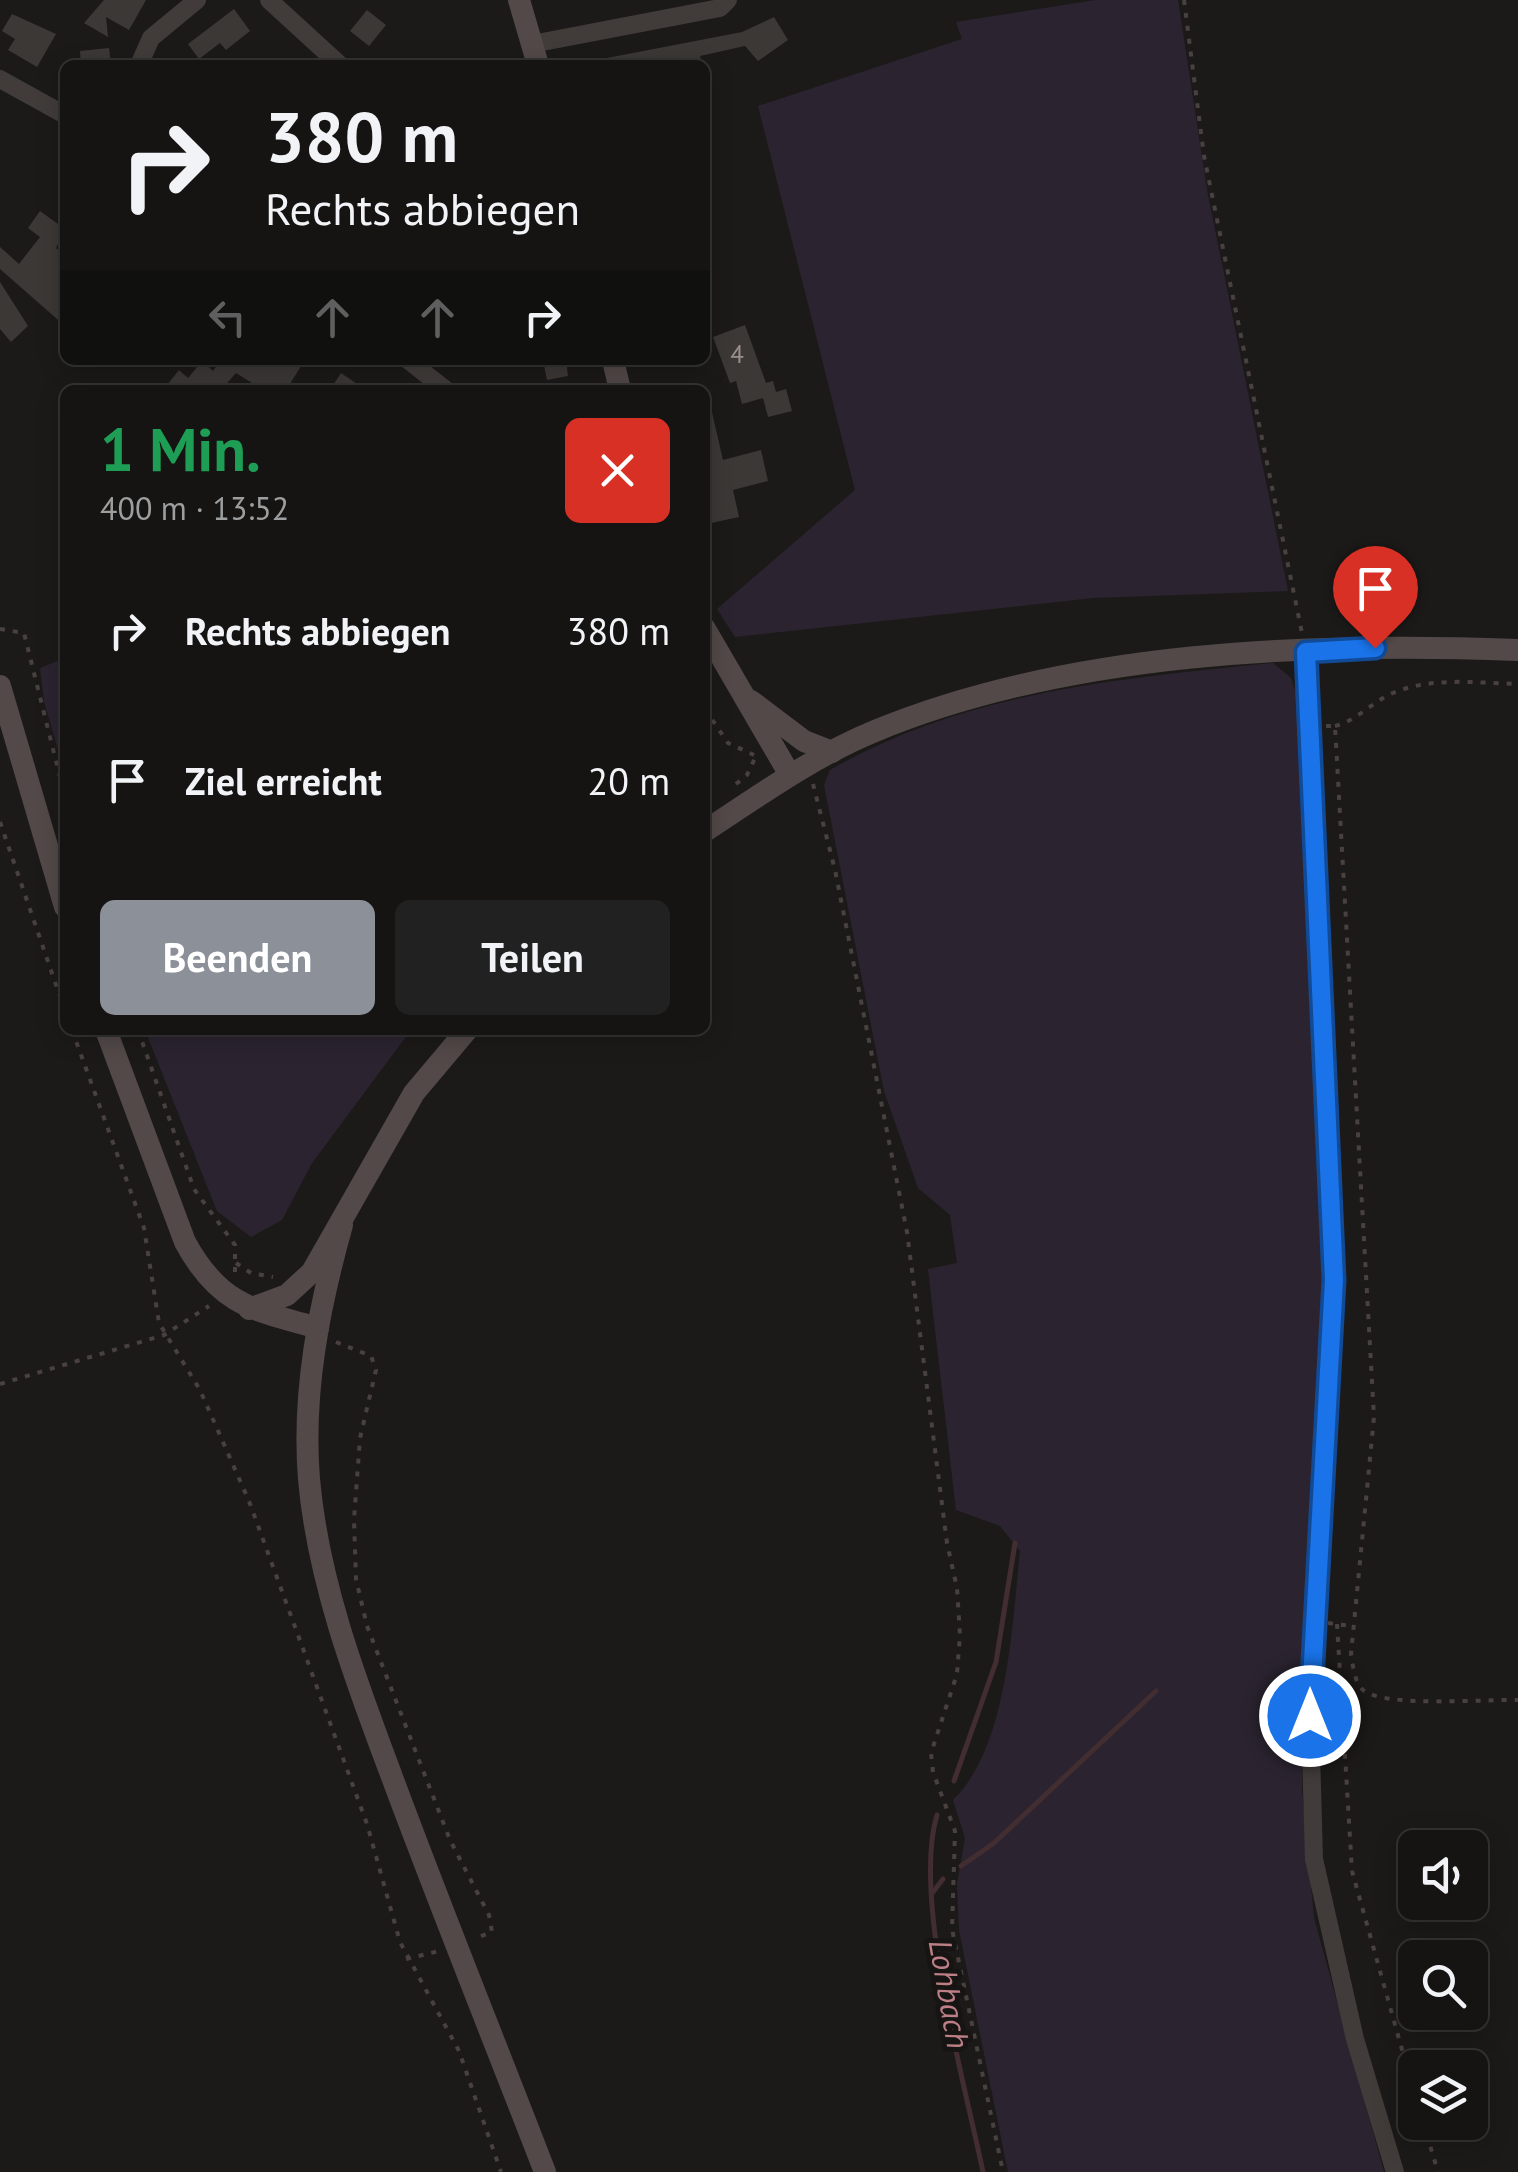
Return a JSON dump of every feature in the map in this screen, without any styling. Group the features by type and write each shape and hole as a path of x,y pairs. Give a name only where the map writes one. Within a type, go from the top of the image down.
{"main road":[{"path":"519,0 535,54"},
{"path":"710,638 744,696 796,771"},
{"path":"710,828 832,752 956,700 1042,678 1174,661 1306,652 1410,646 1518,650"},
{"path":"0,686 60,889"},
{"path":"744,696 804,741 832,752"},
{"path":"108,1035 185,1242 202,1274 224,1296 249,1309 317,1333"},
{"path":"249,1309 287,1295 312,1272 414,1094 464,1035"},
{"path":"342,1225 317,1333 308,1406 309,1480 327,1582 353,1672 546,2172"}],"street":[{"path":"268,0 334,60"},
{"path":"535,54 720,8 728,0"},
{"path":"141,60 151,38 185,3"},
{"path":"0,78 60,112"},
{"path":"414,365 440,385"},
{"path":"1306,652 1334,1280 1330,1404 1309,1680 1314,1860 1355,2039 1395,2172"}],"path":[{"path":"1184,0 1204,156 1306,652"},
{"path":"0,629 24,633 32,650 36,695 60,779"},
{"path":"1312,727 1349,722 1394,692 1432,682 1518,684"},
{"path":"710,716 728,743 756,756 747,775 725,793"},
{"path":"1335,726 1374,1417 1351,1654 1356,1679 1364,1691 1386,1698 1518,1700"},
{"path":"796,771 814,786 835,870 907,1232 960,1635 957,1674 931,1753 932,1772 955,1831 952,1928 1003,2172"},
{"path":"0,822 60,996"},
{"path":"74,1035 144,1228 164,1335 200,1390 249,1500 367,1824 406,1959 459,2051 502,2172"},
{"path":"140,1035 194,1189 235,1245 236,1263"},
{"path":"0,1384 164,1335 224,1296"},
{"path":"317,1333 371,1356 376,1370 360,1438 354,1520 356,1578 367,1626 450,1840 490,1915 492,1932 458,1947 406,1959"},
{"path":"1337,1624 1352,1871 1402,2050"},
{"path":"1428,2140 1438,2172"}],"shaded area":[{"path":"1096,0 1178,0 1207,190 1288,591 1093,598 735,637 717,609 855,490 758,106 962,39 956,22"},
{"path":"60,660 60,757 44,701 40,668"},
{"path":"1273,663 1291,678 1298,700 1327,1293 1302,1660 1302,1790 1314,1918 1384,2172 1008,2172 959,1930 957,1884 965,1838 953,1800 986,1749 996,1717 1010,1648 1020,1551 1000,1526 956,1510 928,1269 957,1263 950,1215 918,1188 884,1091 824,785 830,770 882,743 990,706 1101,683"},
{"path":"147,1035 407,1035 312,1163 282,1220 251,1237 217,1211"}],"building":[{"path":"104,0 146,0 129,30 106,17 108,37 84,23"},
{"path":"234,9 250,31 226,50 220,43 199,59 188,44"},
{"path":"367,10 386,25 369,46 350,31"},
{"path":"12,14 56,34 37,67 8,50 15,39 2,31"},
{"path":"774,17 788,40 758,61 745,46 700,56 701,60 607,60 607,58 742,32"},
{"path":"109,48 110,60 81,60 80,51"},
{"path":"40,211 60,225 56,248 60,252 60,322 0,269 0,247 19,264 40,237 28,228"},
{"path":"0,282 28,326 11,342 0,329"},
{"path":"745,325 766,383 773,381 776,392 786,389 792,411 768,417 763,398 742,404 736,381 730,383 713,337"},
{"path":"199,365 213,371 218,365 302,365 289,385 255,385 236,373 225,385 167,385 179,370 188,378"},
{"path":"544,365 567,365 568,376 547,380"},
{"path":"341,373 359,385 333,385"},
{"path":"710,408 723,460 761,450 768,481 733,490 739,517 711,523 710,521"}],"waterway":[{"name":"Lohbach","path":"954,1781 996,1662 1015,1543"},
{"path":"961,1866 994,1843 1156,1691"},
{"name":"Lohbach","path":"937,1815 931,1850 936,1941 983,2172"},
{"path":"933,1892 943,1879"}],"route":[{"path":"1310,1716 1334,1280 1306,652 1375,648"}]}
